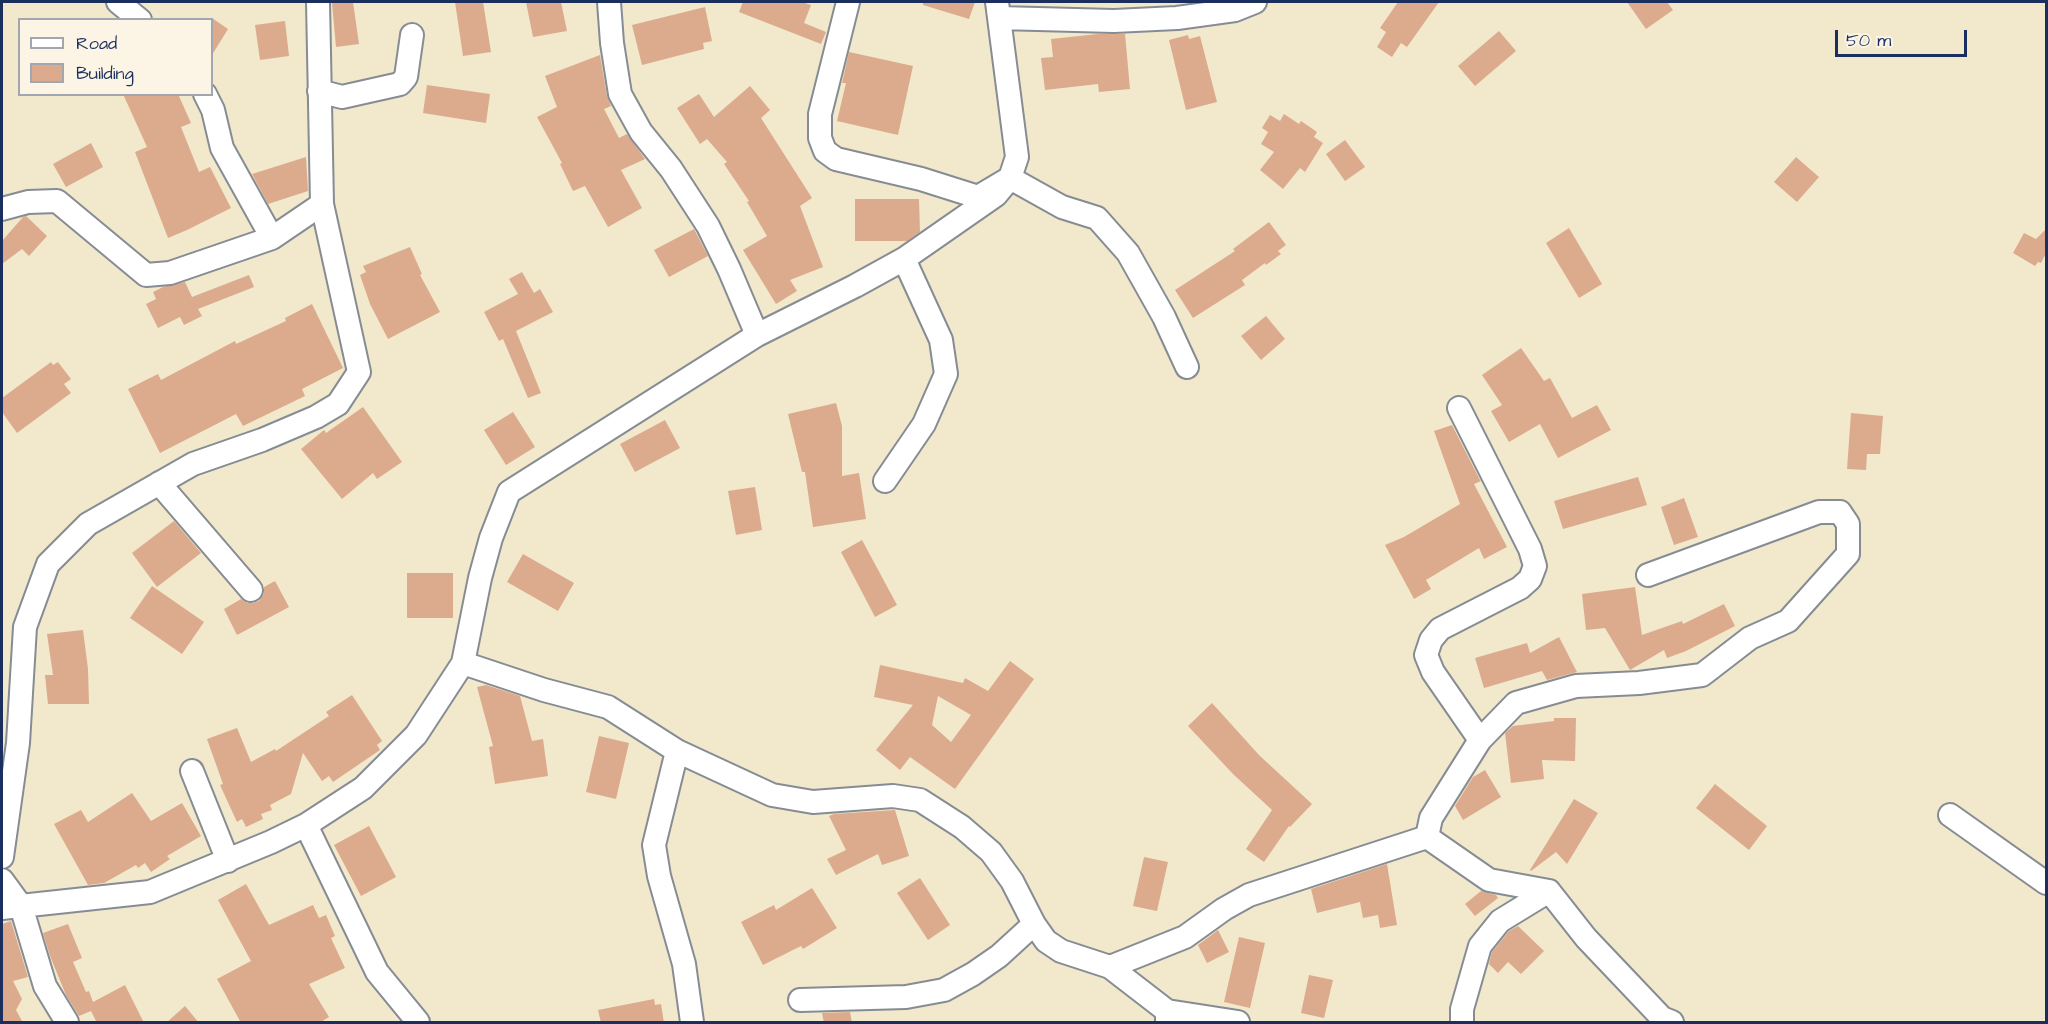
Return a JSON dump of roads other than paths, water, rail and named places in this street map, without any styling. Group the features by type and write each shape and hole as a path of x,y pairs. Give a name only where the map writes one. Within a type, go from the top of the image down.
{"street":[{"path":"118,2 138,18"},
{"path":"2,857 18,743 25,627 48,564 88,524 193,464 262,441 338,404 359,372 322,204 318,2"},
{"path":"609,2 612,43 621,94 640,132 671,169 708,226 757,335"},
{"path":"848,2 820,114 820,138 825,151 836,159 921,179 978,197 1010,178"},
{"path":"11,907 150,892 228,861 306,825 363,788 416,735 463,663 480,578 491,538 509,492 757,335 904,259 996,195 1010,178 1017,157 998,10 1114,21 1177,18 1235,10 1255,2"},
{"path":"319,91 342,97 400,84 406,77 412,35"},
{"path":"206,96 213,111 222,148 272,238"},
{"path":"1010,178 1062,207 1096,218 1128,253 1164,317 1187,368"},
{"path":"2,209 28,202 57,201 146,275 170,273 272,238 322,204"},
{"path":"885,481 924,424 946,374 941,340 904,259"},
{"path":"1459,408 1530,549 1535,566 1530,579 1520,588 1440,629 1431,640 1426,656 1432,672 1480,740"},
{"path":"159,483 251,590"},
{"path":"1426,837 1431,818 1480,740 1516,703 1576,686 1702,675 1750,638 1788,621 1848,554 1848,524 1840,512 1819,512 1648,575"},
{"path":"463,663 544,690 608,707 677,751 772,795 813,802 893,796 920,800 962,826 991,852 1012,881 1034,924 1046,941 1061,951 1110,967 1167,1017 1238,1023"},
{"path":"677,751 654,845 659,876 684,964 692,1023"},
{"path":"192,771 228,861"},
{"path":"1950,815 2046,883"},
{"path":"306,825 376,972 418,1023"},
{"path":"1426,837 1489,880 1549,891 1586,938 1662,1018 1672,1023"},
{"path":"1110,967 1185,937 1224,909 1249,895 1426,837"},
{"path":"2,880 11,907 45,986 67,1023"},
{"path":"1462,1023 1462,1009 1480,946 1500,921 1549,891"},
{"path":"800,1000 906,997 944,990 999,956 1034,924"}]}
